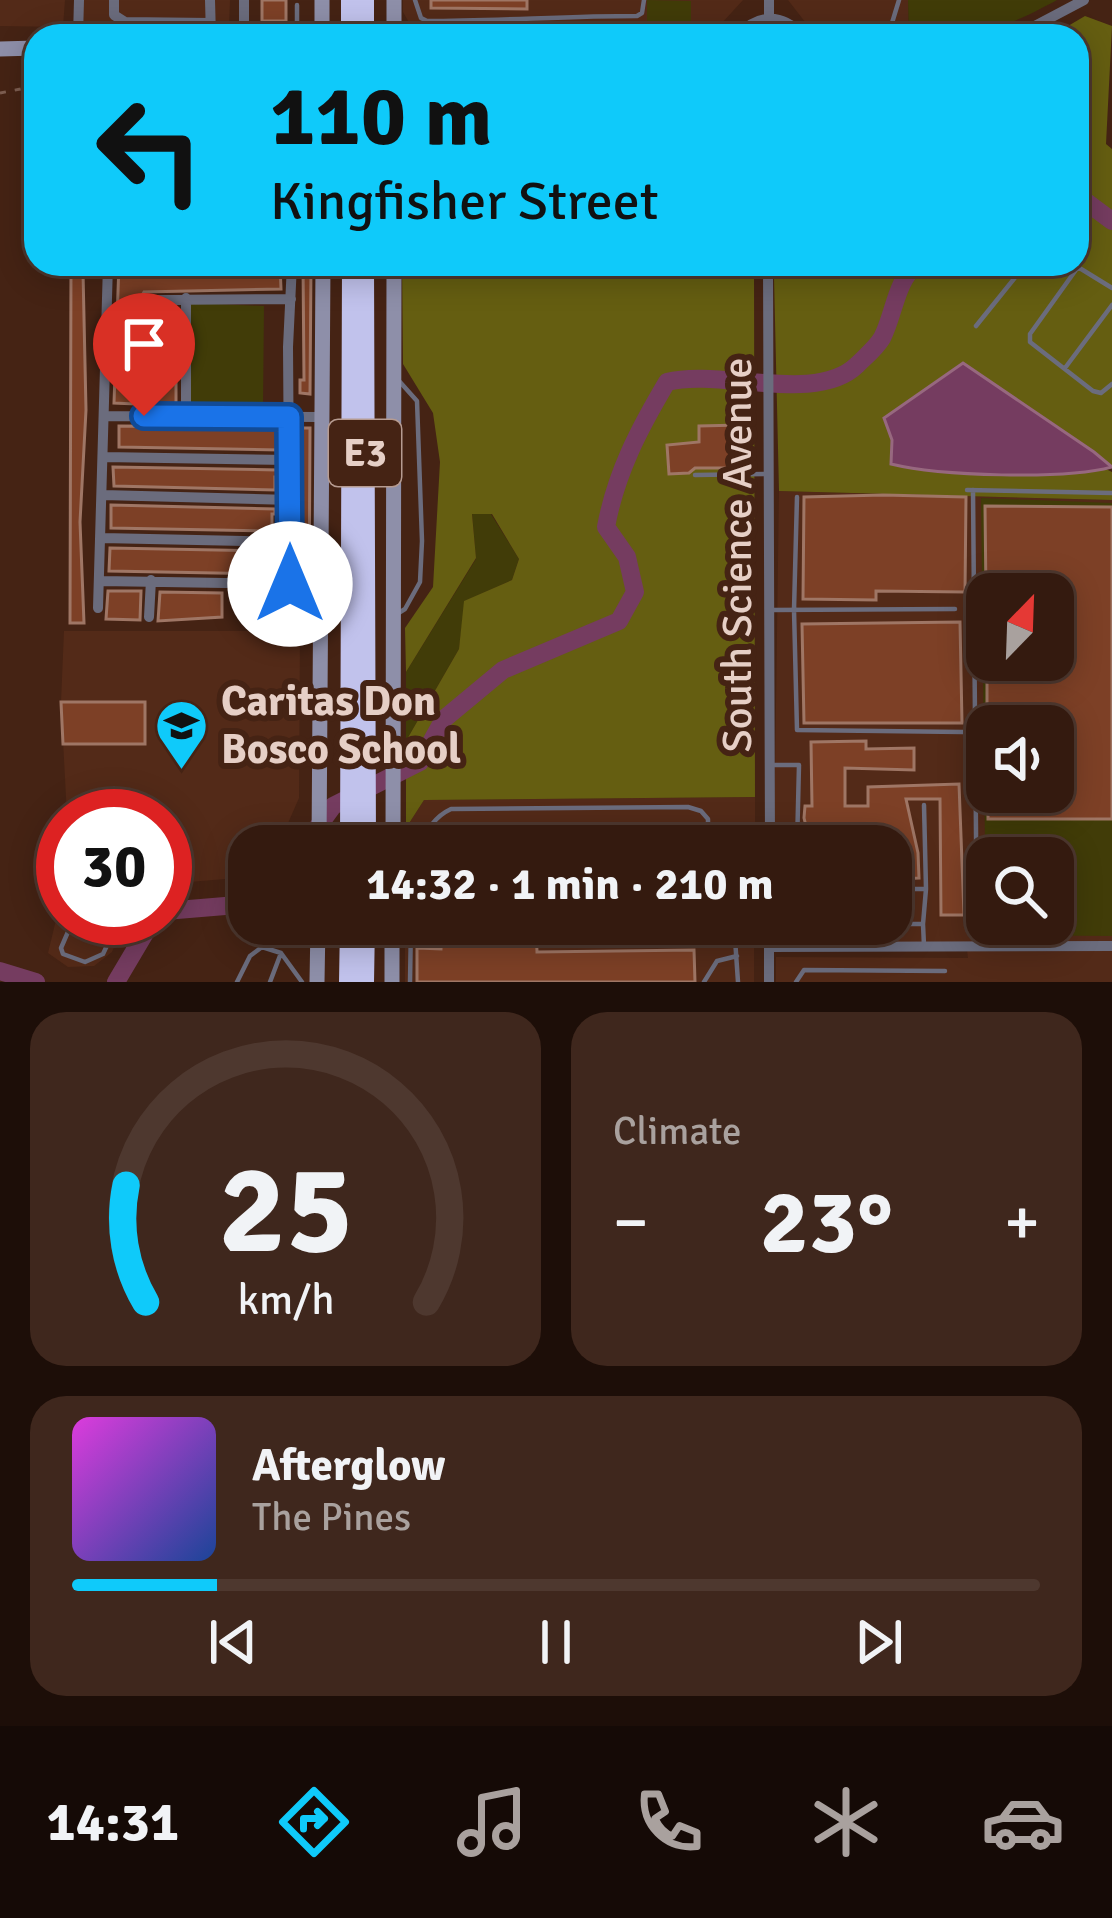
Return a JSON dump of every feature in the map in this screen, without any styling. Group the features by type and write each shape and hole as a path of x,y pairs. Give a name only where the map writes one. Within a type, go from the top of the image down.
{"highway":[{"name":"E3","path":"351,276 360,825"},
{"name":"E3","path":"358,773 365,276"},
{"path":"348,982 349,945"},
{"path":"365,982 366,945"}],"main road":[{"path":"319,825 323,276"},
{"path":"393,825 394,276"},
{"path":"317,982 318,945"},
{"path":"392,945 392,982"}],"street":[{"path":"114,0 114,16 150,24"},
{"path":"769,0 769,18"},
{"path":"1039,24 1084,0"},
{"path":"751,24 769,18 789,24"},
{"path":"98,608 108,276"},
{"path":"290,613 292,276"},
{"name":"South Science Avenue","path":"768,276 770,825"},
{"path":"186,298 186,417"},
{"path":"144,416 149,300 292,299"},
{"path":"105,416 323,417"},
{"path":"104,457 290,460"},
{"path":"103,495 290,500"},
{"path":"102,538 291,542"},
{"path":"148,617 151,580"},
{"path":"101,581 290,584"},
{"path":"244,616 245,581"},
{"path":"769,982 769,947 1112,946"}],"lane":[{"path":"415,0 421,18 428,21 520,22 548,16 637,16 644,0"},
{"path":"297,5 297,24"},
{"path":"976,326 1016,276"},
{"path":"1068,276 1030,334 1030,342 1093,391 1101,393 1112,385"},
{"path":"1064,369 1112,305"},
{"path":"392,617 405,609 420,581 422,542 417,401 393,372"},
{"path":"694,475 771,474"},
{"path":"977,946 970,490 1112,493"},
{"path":"797,497 797,730 963,732"},
{"path":"771,610 955,610"},
{"path":"770,765 799,765 798,825"},
{"path":"924,805 924,946"},
{"path":"433,825 451,809 688,807 708,825"},
{"path":"912,889 926,889"},
{"path":"912,924 923,924"},
{"path":"62,945 63,954 85,962 103,954 107,945"},
{"path":"410,982 411,945"},
{"path":"736,945 738,982"},
{"path":"237,982 250,956 262,947 281,953 302,982"},
{"path":"270,982 281,953"},
{"path":"704,982 717,961 737,956"},
{"path":"796,982 804,970 945,971"}],"shaded area":[{"path":"0,0 65,0 63,24 0,26"},
{"path":"82,0 230,0 229,24 81,24"},
{"path":"403,0 743,0 721,24 410,24"},
{"path":"647,0 691,1 691,24 647,24"},
{"path":"788,0 908,0 909,24 807,24"},
{"path":"908,0 1057,0 1004,24 909,24"},
{"path":"1085,16 1112,26 1106,144 1112,149 1112,466 884,418 892,440 892,465 999,475 1106,469 1112,472 1112,500 779,491 774,278 1089,276 1089,24 1071,24"},
{"path":"402,276 754,276 755,797 424,800 406,825 406,741 459,649 464,601 512,580 519,559 492,514 472,514 476,558 406,672 405,628 433,587 440,462 433,413 403,364"},
{"path":"191,303 264,306 263,407 189,404"},
{"path":"963,363 1112,467 1002,475 891,464 892,440 884,418"},
{"path":"779,491 1112,500 1112,982 776,982 776,957 968,958 966,945 1074,945 1074,837 966,837 966,943 912,942 912,825 774,825"},
{"path":"981,498 1112,503 1112,936 1074,936 1074,837 985,837 985,813 1074,813 1074,705 983,705 983,681 1074,681 1074,573 982,573"},
{"path":"472,513 491,514 519,559 512,580 465,601 459,649 406,741 406,672 476,559"},
{"name":"Caritas Don Bosco School","path":"64,631 300,631 299,798 287,825 228,825 228,879 192,882 192,789 66,789 61,702"},
{"path":"755,797 755,825 408,825 424,800"},
{"path":"50,945 115,945 94,966 68,967 48,953"},
{"path":"405,945 754,945 754,982 405,982"}],"building":[{"path":"262,0 286,0 286,21 262,21"},
{"path":"431,0 527,0 527,9 431,8"},
{"path":"71,276 83,276 86,410 80,522 84,623 70,623"},
{"path":"119,276 280,276 281,289 144,292 135,404 114,403"},
{"path":"303,276 311,276 310,394 300,393 300,380 304,380"},
{"path":"159,310 176,310 176,407 154,406"},
{"path":"740,425 741,468 695,468 669,474 667,445 699,442 699,426"},
{"path":"119,426 279,427 279,450 119,447"},
{"path":"298,428 310,428 309,622 298,622"},
{"path":"113,467 278,470 278,477 275,490 114,486"},
{"path":"804,497 966,497 965,592 876,591 876,600 803,599"},
{"path":"111,505 275,509 275,514 272,531 111,528"},
{"path":"985,506 1112,507 1112,819 988,819 988,813 1074,813 1074,705 987,705 987,681 1074,681 1074,573 986,573"},
{"path":"110,548 268,551 268,560 266,574 109,571"},
{"path":"108,591 141,591 140,620 106,619"},
{"path":"160,592 222,593 222,617 158,621"},
{"path":"254,593 278,594 279,620 252,621"},
{"path":"960,622 962,723 804,723 802,624"},
{"name":"Caritas Don Bosco School","path":"61,702 145,702 145,744 63,744"},
{"path":"866,741 866,749 914,748 914,770 845,768 845,806 868,806 868,787 959,784 964,915 941,915 940,799 906,799 912,825 806,825 805,806 812,806 811,742"},
{"path":"912,826 918,853 919,878 912,878"},
{"path":"441,945 537,945 537,952 694,950 695,982 417,982 417,948 441,949"}],"waterway":[{"path":"1089,204 1112,221"},
{"path":"319,825 333,806 420,762 444,719 503,670 619,621 635,592 627,557 606,527 630,452 667,382 713,379 793,384 839,377 880,342 907,276"},
{"path":"192,909 228,906"},
{"path":"116,982 138,945"},
{"path":"0,971 36,982"}],"place":[{"name":"Caritas Don Bosco School","path":"182,771"}],"route":[{"path":"144,416 289,417 290,584"}]}
